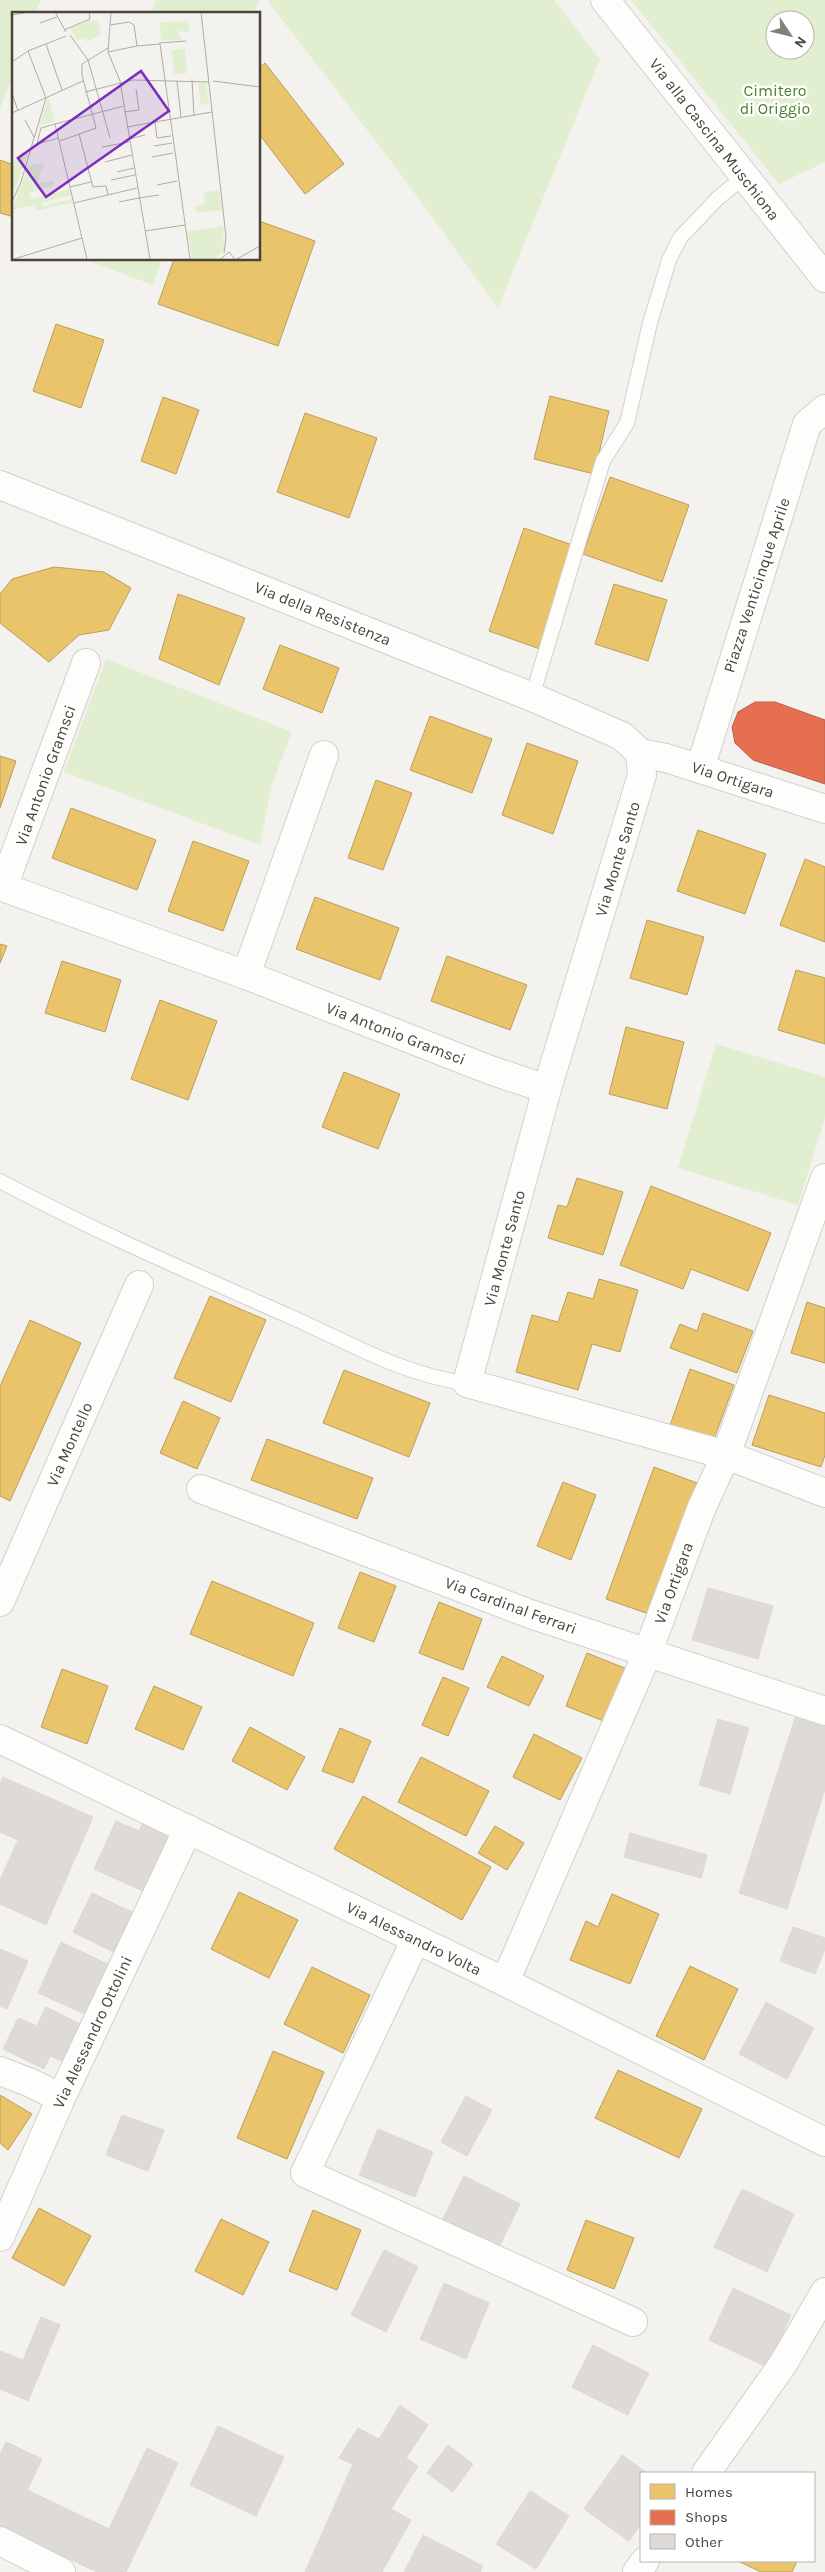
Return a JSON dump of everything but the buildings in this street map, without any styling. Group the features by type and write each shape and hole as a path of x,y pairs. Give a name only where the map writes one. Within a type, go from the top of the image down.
{"street":[{"name":"Via alla Cascina Muschiona","path":"605,0 825,278"},
{"name":"Piazza Venticinque Aprile","path":"700,769 807,424 825,408"},
{"name":"Via della Resistenza","path":"0,484 532,697 622,736 640,753"},
{"name":"Via Antonio Gramsci","path":"86,663 1,887 246,974 490,1070 546,1089"},
{"name":"Via Ortigara","path":"640,753 666,758 825,809"},
{"name":"Via Monte Santo","path":"467,1383 546,1089 642,775 640,753"},
{"path":"246,974 324,755"},
{"name":"Via Ortigara","path":"505,1982 647,1654 702,1507 726,1455 825,1178"},
{"name":"Via Montello","path":"0,1602 139,1285"},
{"path":"467,1383 726,1455 825,1493"},
{"name":"Via Cardinal Ferrari","path":"201,1489 533,1614 647,1654 825,1711"},
{"name":"Via Alessandro Volta","path":"0,1739 505,1982 825,2142"},
{"name":"Via Alessandro Ottolini","path":"0,2237 61,2098 188,1829"},
{"path":"416,1939 305,2173 633,2322"},
{"path":"0,2071 31,2083 61,2098"},
{"path":"707,2472 783,2364 825,2292"},
{"path":"0,2541 62,2572"}],"lane":[{"path":"532,697 603,461 627,422 650,323 669,260 680,238 718,198 745,176"},
{"path":"0,1182 234,1292 409,1369 440,1380 467,1383"}],"green space":[{"path":"0,0 41,0 36,12 12,12 12,77 0,109"},
{"path":"156,0 259,0 255,12 152,12"},
{"path":"267,0 554,0 600,59 498,308 394,165"},
{"name":"Cimitero di Origgio","path":"631,0 825,0 825,162 779,184"},
{"path":"87,260 162,260 153,285"},
{"path":"106,659 292,732 272,784 260,845 64,772"},
{"path":"716,1044 825,1077 825,1118 798,1205 678,1168"}]}
